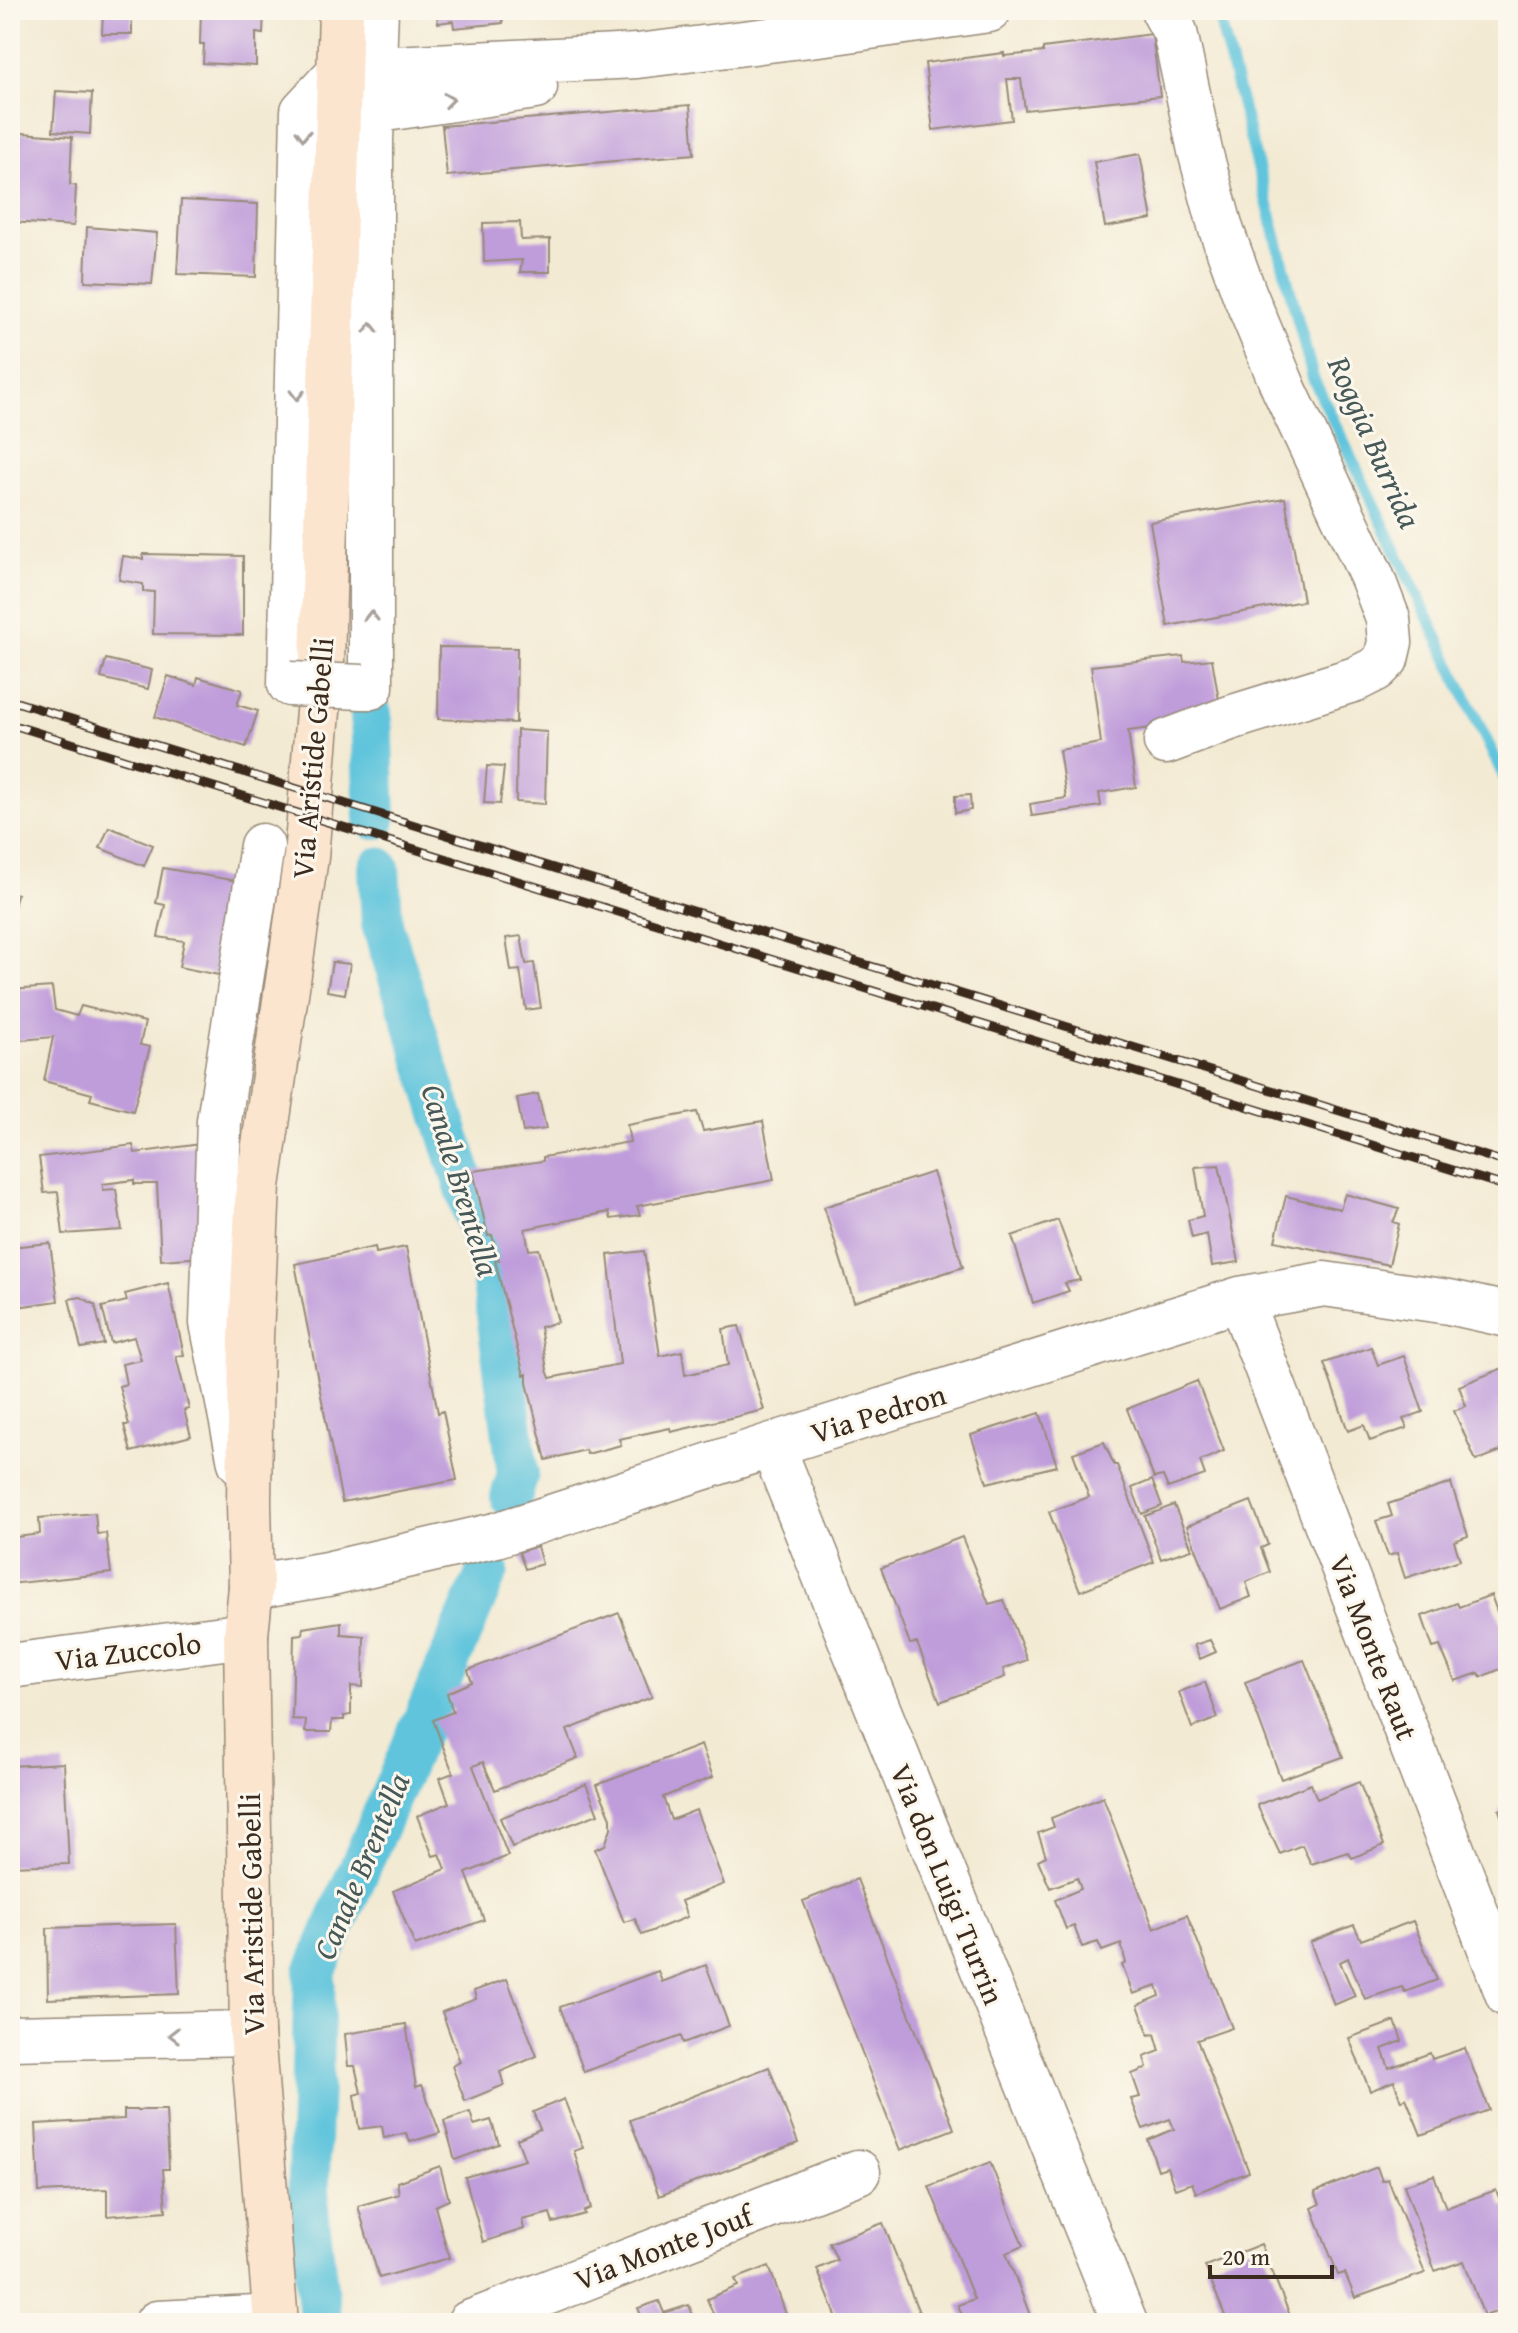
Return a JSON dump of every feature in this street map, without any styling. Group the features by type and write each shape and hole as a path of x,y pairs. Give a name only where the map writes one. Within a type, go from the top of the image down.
{"main road":[{"name":"Via Aristide Gabelli","path":"276,2320 252,2033 246,1635 251,1587 251,1336 258,1186 306,857 322,663 356,90 341,10"}],"street":[{"path":"376,10 356,90 371,687 290,684 303,111 356,90 835,32 989,10"},
{"path":"1163,10 1175,32 1200,151 1221,229 1284,389 1372,577 1388,619 1390,642 1386,659 1376,669 1356,679 1230,718 1166,742"},
{"name":"Via Aristide Gabelli","path":"249,1503 212,1323 219,1121 262,846"},
{"name":"Via Pedron","path":"251,1587 327,1574 496,1535 1240,1299 1324,1284 1449,1302 1508,1315"},
{"name":"Via Monte Raut","path":"1240,1299 1508,1995"},
{"name":"Via don Luigi Turrin","path":"772,1445 1125,2323"},
{"name":"Via Zuccolo","path":"10,1666 246,1635"},
{"path":"10,2038 252,2033"},
{"name":"Via Monte Jouf","path":"469,2323 858,2172"},
{"path":"157,2323 276,2320"}],"building":[{"path":"103,10 132,10 132,34 102,34"},
{"path":"201,10 264,10 263,34 256,33 256,66 203,63"},
{"path":"436,10 501,10 503,23 454,28 453,21 438,23"},
{"path":"1152,34 1160,96 1025,110 1021,79 1007,79 1012,120 933,130 925,63 1004,53 1004,56 1043,52 1043,48"},
{"path":"56,91 92,93 90,134 53,131"},
{"path":"690,105 694,154 447,176 442,126"},
{"path":"10,132 72,137 70,185 76,186 74,226 10,222"},
{"path":"1140,154 1152,219 1105,227 1094,162"},
{"path":"181,200 258,204 256,277 177,274"},
{"path":"520,222 521,240 550,239 550,272 520,272 522,260 484,262 483,223"},
{"path":"87,227 157,233 152,284 85,281"},
{"path":"1285,498 1303,601 1168,626 1150,522"},
{"path":"143,554 243,556 243,635 153,634 154,592 143,591 143,584 119,580 123,556 143,559"},
{"path":"439,647 517,648 516,723 438,719"},
{"path":"1183,656 1184,662 1212,659 1222,718 1128,731 1136,787 1099,793 1101,806 1032,816 1030,804 1066,798 1059,750 1101,743 1091,666"},
{"path":"106,659 152,670 148,689 101,678"},
{"path":"168,676 196,685 198,677 242,690 237,705 258,711 246,747 155,717"},
{"path":"517,730 547,732 545,804 516,802"},
{"path":"487,766 504,767 500,804 484,803"},
{"path":"970,795 971,810 955,813 955,796"},
{"path":"109,827 153,845 144,866 100,848"},
{"path":"163,868 237,881 219,975 179,967 184,941 158,937 165,905 156,903"},
{"path":"10,892 17,894 11,921 10,921"},
{"path":"521,936 526,964 534,963 541,1008 526,1010 520,970 511,971 506,938"},
{"path":"332,962 350,964 345,994 327,991"},
{"path":"52,987 55,1010 77,1016 81,1006 145,1022 140,1045 150,1047 133,1111 90,1100 92,1094 44,1081 53,1037 10,1041 10,990"},
{"path":"538,1094 546,1129 523,1132 517,1098"},
{"path":"697,1112 703,1131 763,1121 774,1180 637,1206 640,1215 611,1219 609,1212 525,1229 529,1250 539,1249 558,1322 540,1327 547,1370 550,1378 620,1364 608,1255 644,1251 660,1356 682,1351 685,1375 728,1365 723,1329 739,1326 764,1410 671,1432 670,1428 619,1439 621,1445 546,1460 527,1374 524,1375 495,1261 499,1260 492,1235 488,1236 473,1171 543,1161 543,1157 630,1142 627,1125"},
{"path":"201,1144 205,1257 161,1260 157,1184 134,1184 134,1180 103,1184 103,1190 116,1189 122,1230 63,1234 58,1192 44,1193 39,1157 133,1145 135,1153"},
{"path":"1219,1165 1239,1262 1212,1266 1207,1234 1192,1238 1188,1220 1203,1216 1195,1167"},
{"path":"933,1172 963,1267 854,1302 824,1207"},
{"path":"1345,1194 1399,1209 1393,1222 1399,1224 1389,1265 1275,1241 1286,1196 1340,1209"},
{"path":"1058,1220 1080,1280 1065,1283 1069,1291 1033,1303 1012,1236"},
{"path":"50,1243 58,1301 10,1308 10,1247"},
{"path":"375,1247 376,1253 406,1247 438,1413 443,1411 457,1480 342,1502 295,1264"},
{"path":"168,1283 184,1355 176,1356 189,1409 184,1410 191,1436 131,1452 124,1425 129,1425 119,1386 126,1384 122,1364 141,1360 134,1337 111,1343 102,1307 127,1301 125,1294"},
{"path":"81,1297 95,1305 104,1344 81,1348 69,1299"},
{"path":"1371,1347 1378,1365 1404,1356 1423,1412 1403,1419 1407,1428 1370,1441 1364,1425 1348,1431 1324,1363"},
{"path":"1508,1366 1508,1448 1476,1461 1454,1411 1466,1406 1459,1386"},
{"path":"1197,1381 1224,1451 1200,1461 1205,1475 1168,1488 1163,1476 1154,1478 1127,1409"},
{"path":"1040,1413 1057,1466 987,1483 971,1435"},
{"path":"1104,1442 1114,1465 1117,1465 1154,1562 1080,1591 1049,1512 1089,1497 1073,1453"},
{"path":"1152,1480 1162,1506 1142,1514 1132,1488"},
{"path":"1451,1483 1468,1536 1454,1541 1460,1560 1405,1578 1397,1553 1388,1556 1376,1521 1392,1516 1388,1504"},
{"path":"1251,1501 1268,1545 1261,1548 1270,1572 1246,1582 1251,1597 1220,1609 1187,1526"},
{"path":"1174,1505 1192,1549 1161,1559 1145,1516"},
{"path":"95,1513 97,1534 106,1533 111,1573 10,1584 10,1538 40,1534 39,1518"},
{"path":"962,1537 989,1604 1004,1600 1027,1660 1003,1669 1005,1677 940,1702 917,1643 910,1644 881,1568"},
{"path":"537,1546 542,1564 525,1569 519,1552"},
{"path":"1491,1595 1508,1642 1508,1666 1481,1677 1479,1673 1455,1681 1440,1646 1433,1648 1422,1616"},
{"path":"619,1613 652,1697 567,1730 578,1758 495,1790 483,1762 473,1766 508,1856 466,1873 484,1920 415,1946 393,1891 446,1869 440,1854 433,1856 417,1816 449,1803 440,1778 453,1773 433,1720 453,1712 447,1693 472,1682 468,1670"},
{"path":"341,1622 341,1634 364,1636 363,1687 351,1686 351,1715 344,1716 344,1720 332,1720 331,1732 305,1732 306,1720 292,1719 294,1635 302,1634 303,1628"},
{"path":"1210,1640 1216,1652 1200,1659 1194,1645"},
{"path":"1304,1660 1343,1757 1281,1779 1245,1682"},
{"path":"1205,1682 1218,1718 1192,1728 1179,1692"},
{"path":"701,1745 713,1777 663,1797 671,1820 696,1810 724,1884 681,1901 687,1917 642,1935 635,1919 624,1922 595,1849 605,1845 611,1828 611,1818 597,1785"},
{"path":"64,1763 69,1864 10,1866 10,1766"},
{"path":"1359,1782 1384,1845 1352,1858 1348,1852 1311,1864 1302,1845 1280,1854 1257,1805 1311,1784 1317,1799"},
{"path":"586,1784 598,1814 512,1847 500,1818"},
{"path":"1103,1797 1154,1929 1187,1915 1232,2028 1197,2040 1249,2172 1196,2193 1192,2183 1175,2189 1167,2167 1158,2170 1148,2140 1174,2129 1170,2119 1143,2129 1131,2099 1140,2097 1132,2074 1147,2068 1144,2057 1160,2051 1155,2034 1149,2035 1138,2005 1160,1996 1157,1986 1133,1994 1122,1965 1126,1963 1121,1944 1102,1951 1098,1942 1082,1947 1074,1926 1066,1929 1055,1900 1081,1889 1077,1878 1050,1888 1038,1860 1046,1856 1038,1833 1054,1827 1051,1818"},
{"path":"1508,1807 1508,1834 1499,1810"},
{"path":"857,1879 954,2129 900,2150 803,1901"},
{"path":"1413,1921 1437,1980 1405,1992 1402,1987 1365,1999 1348,1958 1340,1962 1355,1996 1334,2005 1310,1942 1354,1925 1361,1940"},
{"path":"176,1924 179,1994 48,1999 47,1928"},
{"path":"706,1965 729,2026 683,2043 681,2036 584,2072 560,2007 658,1971 662,1982"},
{"path":"507,1979 537,2056 500,2072 504,2085 465,2101 452,2066 460,2062 442,2012 476,1999 474,1991"},
{"path":"1395,2021 1402,2041 1382,2049 1389,2068 1430,2053 1432,2059 1465,2048 1489,2110 1421,2135 1406,2098 1401,2101 1394,2081 1370,2091 1349,2038"},
{"path":"406,2024 416,2087 422,2085 440,2133 410,2142 406,2133 384,2138 382,2126 359,2129 354,2095 361,2093 355,2066 348,2066 345,2034"},
{"path":"769,2067 798,2143 659,2196 630,2120"},
{"path":"564,2099 583,2148 574,2151 591,2208 584,2211 585,2214 553,2223 550,2213 522,2220 524,2229 483,2242 465,2177 525,2160 517,2139 540,2129 533,2112"},
{"path":"124,2110 166,2110 169,2169 163,2169 166,2211 107,2216 107,2189 39,2192 36,2124 124,2119"},
{"path":"470,2112 474,2125 491,2120 499,2144 455,2160 444,2121"},
{"path":"990,2162 1023,2246 1006,2253 1033,2323 965,2323 958,2305 974,2299 929,2186"},
{"path":"440,2166 449,2200 435,2206 449,2258 379,2278 358,2206 399,2194 397,2182"},
{"path":"1377,2167 1382,2181 1388,2179 1425,2273 1355,2298 1345,2273 1338,2275 1312,2208 1320,2204 1315,2192"},
{"path":"1434,2175 1446,2208 1496,2190 1503,2207 1508,2205 1508,2308 1484,2316 1464,2261 1435,2271 1404,2185"},
{"path":"883,2223 920,2315 900,2323 839,2323 817,2269 837,2260 829,2243"},
{"path":"1261,2244 1293,2323 1228,2323 1205,2266"},
{"path":"769,2266 789,2323 717,2323 707,2299 738,2286 735,2279"},
{"path":"659,2301 664,2313 689,2305 696,2323 619,2323 641,2315 638,2308"}],"waterway":[{"name":"Roggia Burrida","path":"1217,10 1313,378 1508,785"},
{"name":"Canale Brentella","path":"371,714 375,819"},
{"name":"Canale Brentella","path":"379,868 382,924 491,1268 518,1474 511,1497"},
{"name":"Canale Brentella","path":"321,2323 308,2211 315,1972 488,1570"}],"railway":[{"path":"10,700 1508,1163"},
{"path":"10,724 1508,1187"}]}
